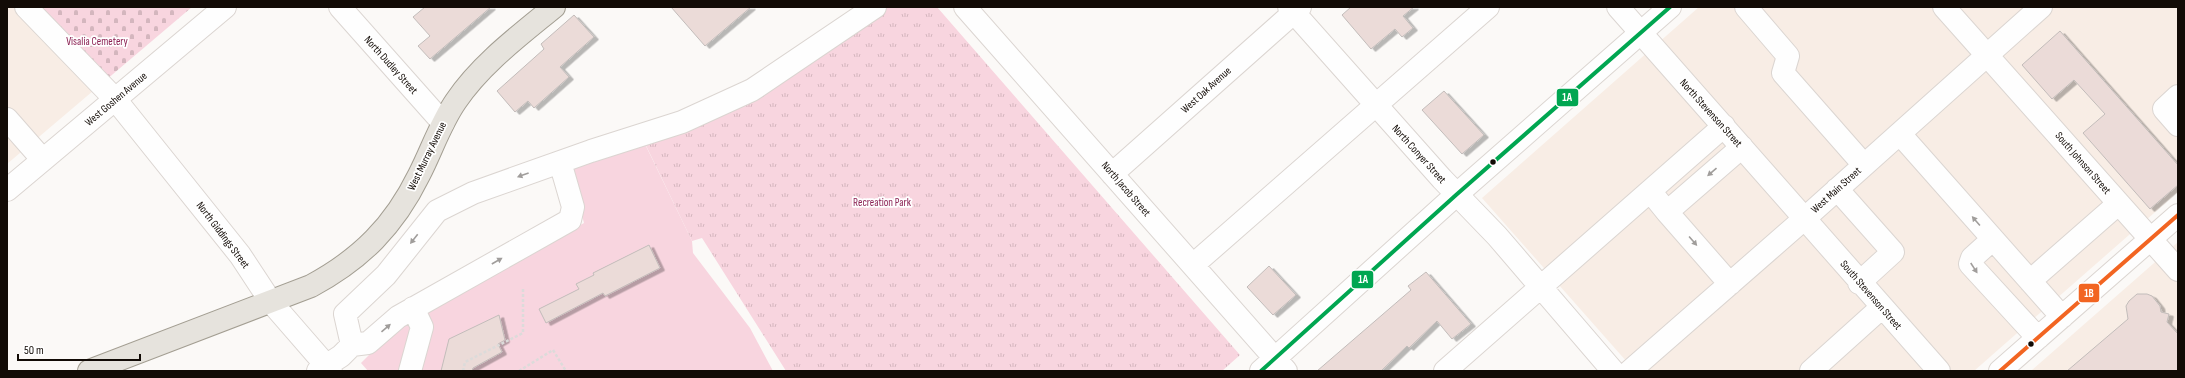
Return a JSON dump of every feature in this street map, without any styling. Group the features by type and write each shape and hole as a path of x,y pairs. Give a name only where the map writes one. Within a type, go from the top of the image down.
{"main road":[{"name":"West Murray Avenue","path":"271,302 311,286 334,274 371,245 388,226 408,196 420,175 443,123 455,101 486,65 554,7"},
{"path":"93,370 271,302"}],"street":[{"name":"North Giddings Street","path":"26,7 115,99 240,254 271,302 325,369"},
{"name":"West Goshen Avenue","path":"7,190 225,7"},
{"name":"North Dudley Street","path":"340,7 443,123"},
{"path":"352,345 344,314 386,275 436,211 473,193 560,162 682,122 752,90 875,7"},
{"name":"North Jacob Street","path":"965,7 1192,265 1274,367"},
{"path":"1192,265 1488,7"},
{"name":"North Stevenson Street","path":"1618,7 1804,219"},
{"path":"1274,367 1456,195 1670,7"},
{"path":"1746,7 1788,56 1783,73 1864,164"},
{"name":"South Johnson Street","path":"1944,7 2178,270"},
{"name":"West Main Street","path":"1630,371 1804,219 1864,164 1900,134 2041,7"},
{"name":"West Oak Avenue","path":"1112,174 1294,9"},
{"name":"North Conyer Street","path":"1294,9 1375,105 1456,195 1496,236 1613,371"},
{"path":"2178,96 2164,109 2178,125"},
{"path":"7,119 43,160"},
{"path":"1445,371 1724,126"},
{"path":"1900,134 1992,240 2062,317"},
{"path":"1667,212 1742,147"},
{"path":"325,369 352,345 368,343 398,317 570,220 573,207 560,162"},
{"path":"1837,189 1893,252 1859,283"},
{"path":"1650,192 1730,284"},
{"path":"2030,281 2118,204"},
{"path":"2000,371 2178,215"},
{"name":"South Stevenson Street","path":"1804,219 1881,308 1939,371"},
{"path":"1992,240 1972,258 1970,264 2038,338"},
{"path":"410,371 422,327 413,308"},
{"path":"1811,371 1881,308"}],"path":[{"path":"462,371 465,362 523,333 523,289"},
{"path":"519,371 553,350 566,371"}],"shaded area":[{"path":"7,7 17,7 93,91 7,164"},
{"path":"1699,7 2178,7 2178,192 1974,371 1635,371 1482,198"},
{"path":"2178,242 2178,371 2031,371"}],"green space":[{"name":"Visalia Cemetery","path":"17,7 192,7 93,91"},
{"name":"Recreation Park","path":"868,7 937,7 1240,355 1222,371 786,371 702,238 692,241 638,129 693,111 797,55"},
{"path":"644,142 692,241 693,253 750,328 773,371 368,371 361,363 402,322 584,223 570,169"}],"building":[{"path":"425,7 491,7 430,59 418,46 430,36 413,17"},
{"path":"671,7 751,7 705,46"},
{"path":"1351,7 1414,7 1403,16 1413,28 1402,37 1395,29 1371,49 1342,15"},
{"path":"574,15 594,37 560,67 569,77 534,108 528,101 515,112 497,91 544,49 541,44"},
{"path":"2060,31 2178,165 2178,185 2150,209 2083,133 2105,114 2074,80 2052,99 2022,65"},
{"path":"1444,91 1484,135 1462,154 1422,110"},
{"path":"649,245 660,268 605,296 603,293 546,323 539,309 579,289 576,284 594,275 593,273"},
{"path":"1269,266 1296,295 1273,315 1247,287"},
{"path":"1426,272 1471,324 1452,339 1437,321 1409,348 1407,346 1381,371 1317,371 1411,290 1408,286"},
{"path":"2137,294 2147,294 2152,296 2160,306 2161,312 2169,314 2167,322 2178,334 2178,371 2067,371 2128,319 2126,306"},
{"path":"499,315 505,340 498,344 502,352 473,368 472,371 441,371 449,339"}],"transit line":[{"name":"1A","path":"1261,371 1456,195 1670,7"},
{"name":"1B","path":"2000,371 2178,215"}]}
